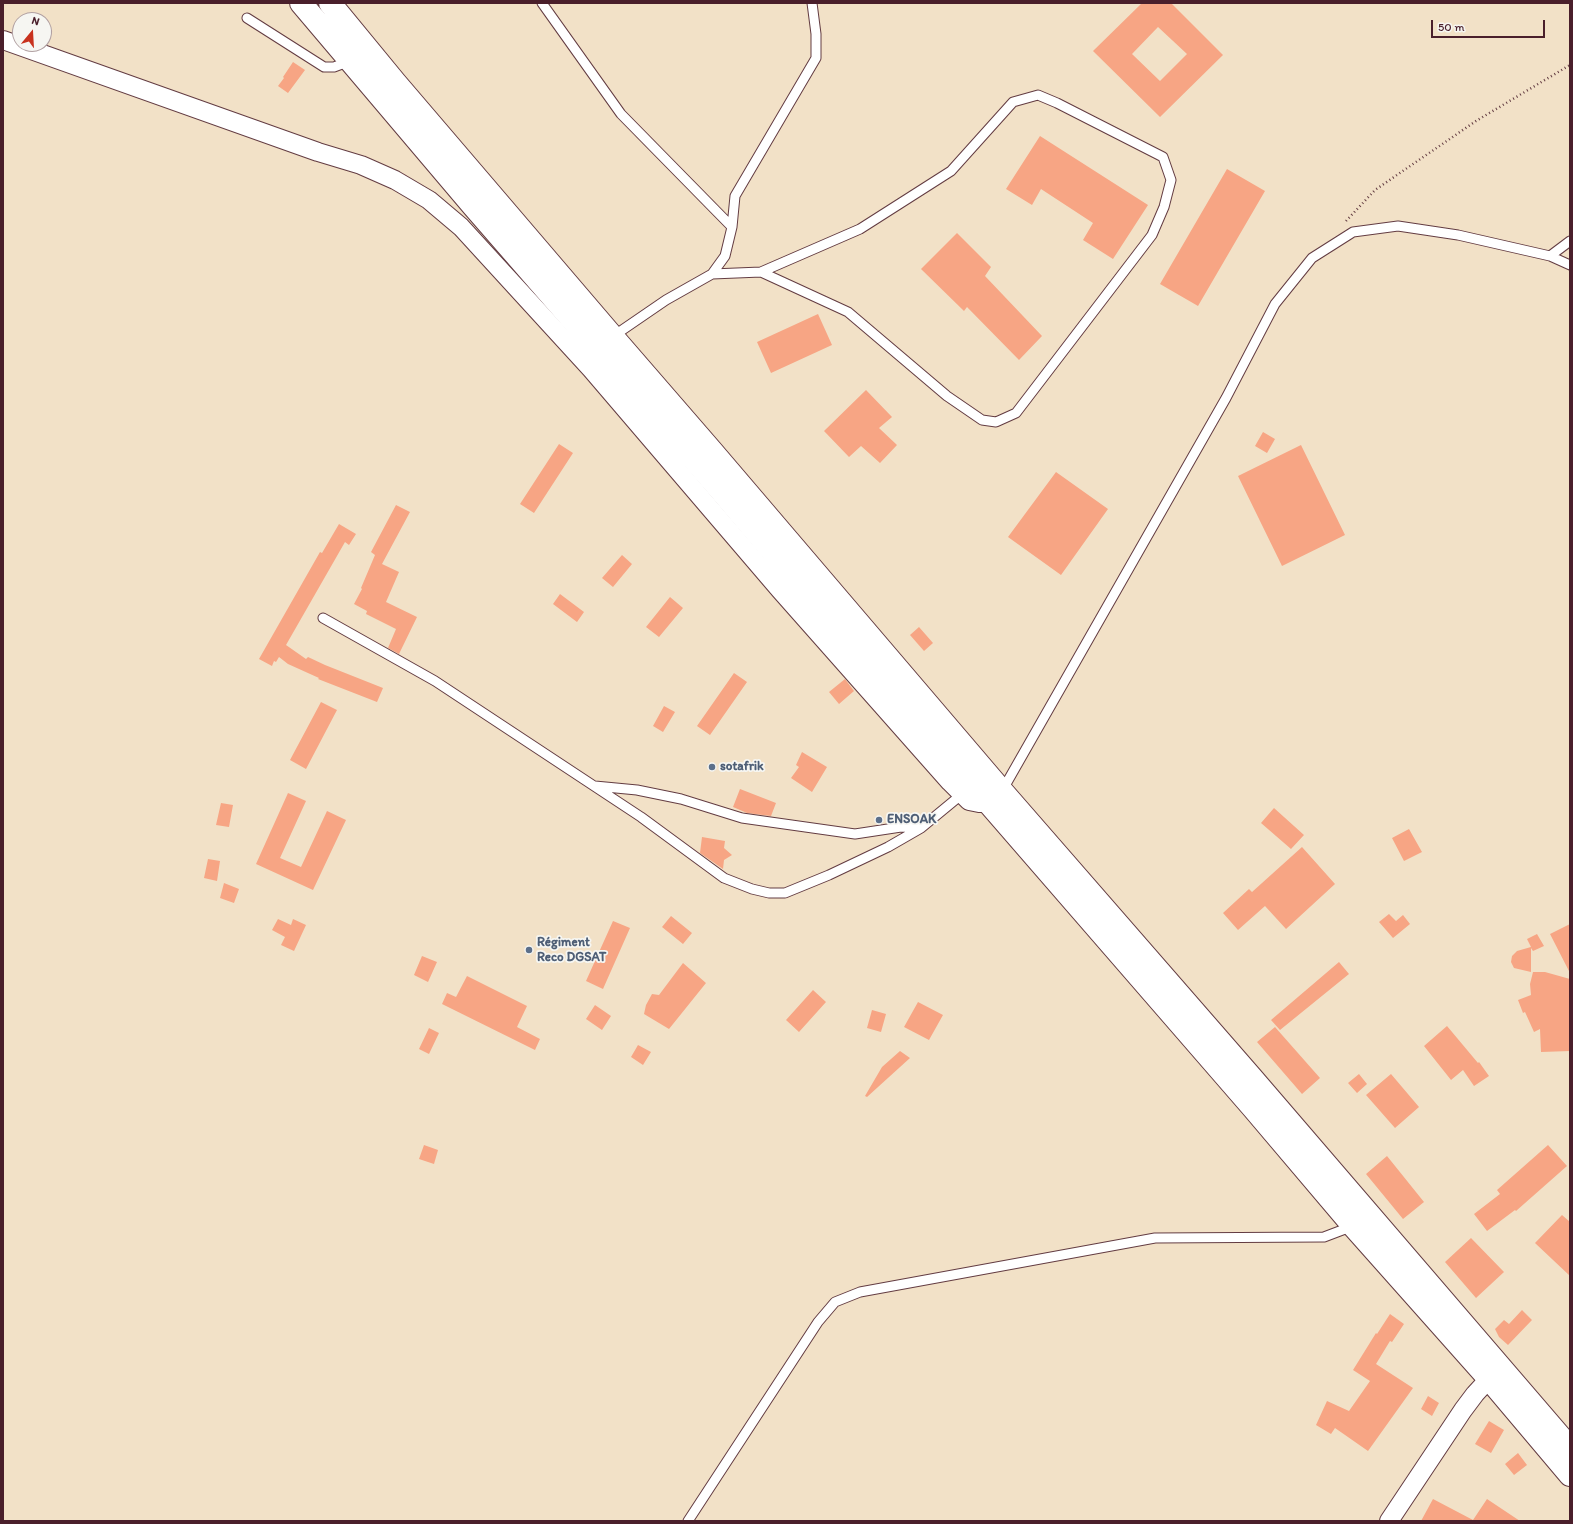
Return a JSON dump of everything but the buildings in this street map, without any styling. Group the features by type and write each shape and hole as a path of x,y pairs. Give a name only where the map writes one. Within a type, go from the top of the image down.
{"street":[{"path":"301,3 351,60 473,206 711,450 995,797 1353,1226 1570,1448"},
{"path":"330,3 605,342"},
{"path":"3,40 318,152 361,165 394,180 429,200 461,227 591,369 780,590 961,795 969,801 979,803 995,797"},
{"path":"995,797 1495,1372 1570,1475"},
{"path":"1389,1521 1463,1410 1495,1372"}],"lane":[{"path":"542,3 621,114 732,227"},
{"path":"605,342 666,300 712,274 725,256 732,227 735,196 816,58 816,34 812,3"},
{"path":"247,18 324,67 334,68 351,60"},
{"path":"712,274 761,272 860,229 951,172 1013,102 1038,95 1057,102 1163,157 1170,180 1164,207 1152,235 1016,413 996,422 982,420 947,396 848,312 761,272"},
{"path":"995,797 1226,398 1275,304 1312,258 1353,232 1398,226 1458,235 1550,256 1570,265"},
{"path":"1550,256 1570,241"},
{"path":"323,618 435,681 645,821 724,878 752,889 785,893 829,875 888,847 921,828 961,795"},
{"path":"592,785 637,790 674,797 742,818 856,834 901,827 921,828"},
{"path":"688,1521 818,1322 835,1302 860,1292 1155,1238 1324,1237 1353,1226"}],"path":[{"path":"1343,224 1375,190 1476,121 1570,65"}],"place":[{"name":"sotafrik","path":"712,767"},
{"name":"ENSOAK","path":"879,820"},
{"name":"Régiment Reco DGSAT","path":"529,950"}]}
